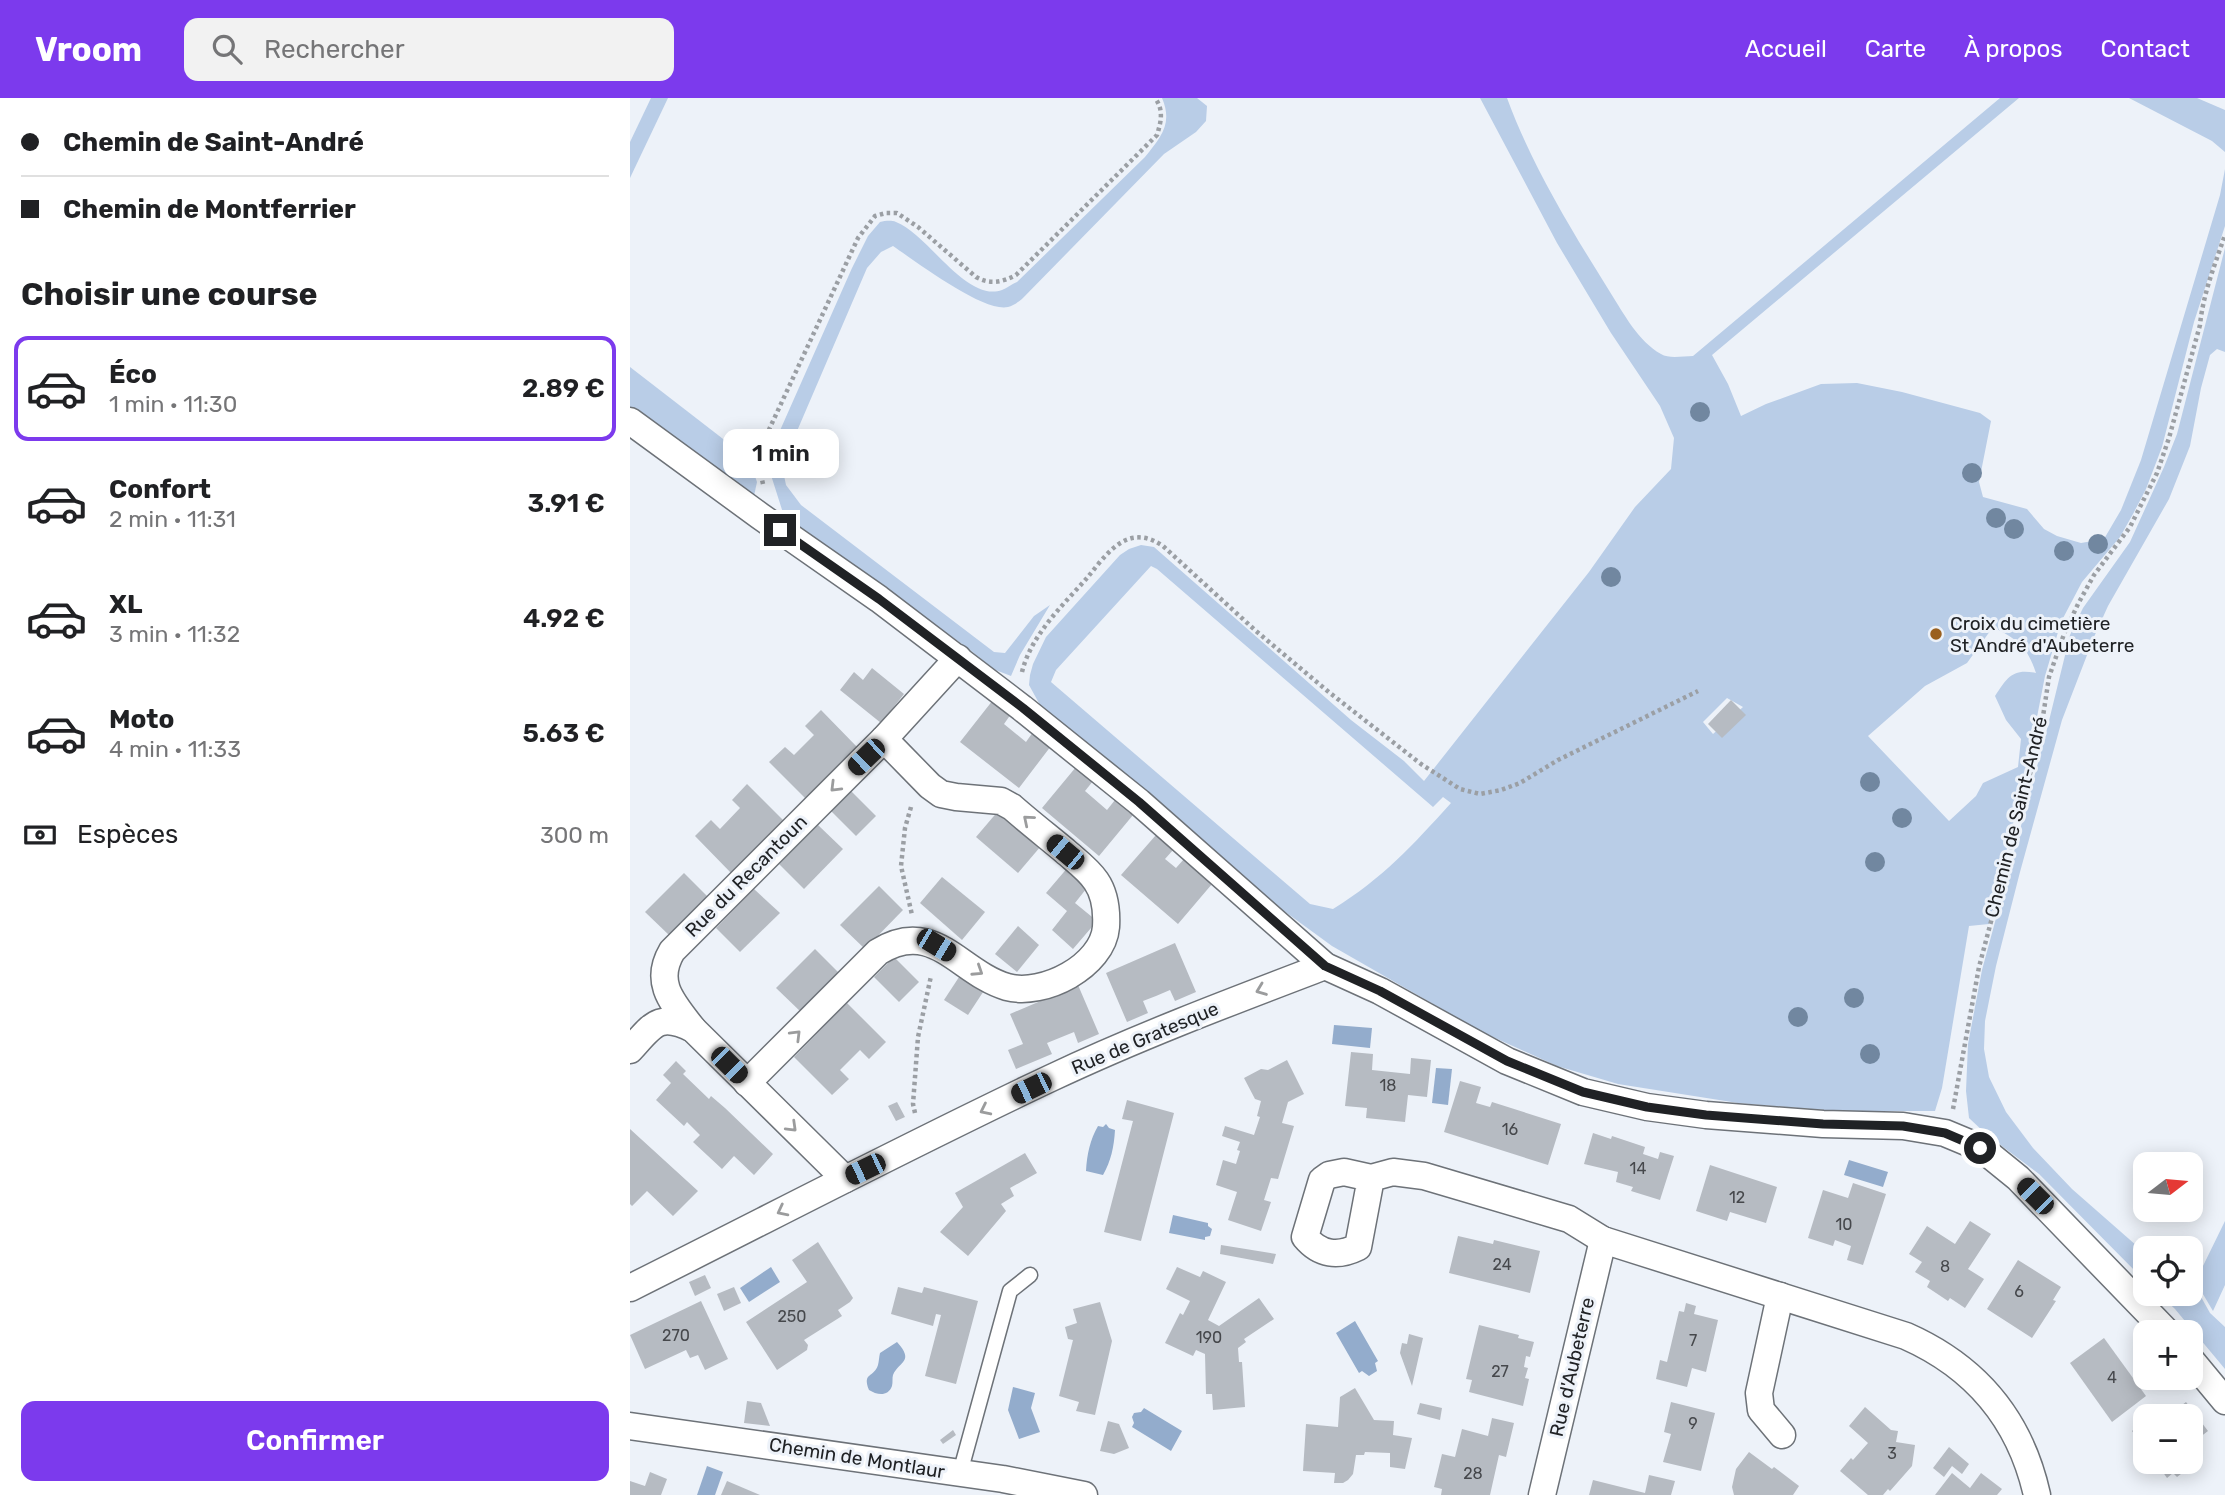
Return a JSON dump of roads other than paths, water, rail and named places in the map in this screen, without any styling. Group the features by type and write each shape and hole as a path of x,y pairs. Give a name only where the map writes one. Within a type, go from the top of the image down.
{"street":[{"path":"630,421 879,599 1023,708 1139,802 1325,966 1380,991 1507,1061 1583,1092 1647,1107 1706,1115 1823,1124 1903,1126 1945,1133 1980,1148 2018,1178 2155,1320"},
{"name":"Rue du Recantoun","path":"845,1179 693,1029 673,1004 665,985 664,965 672,951 884,739 958,658"},
{"path":"747,1083 878,952 890,944 904,940 920,940 936,945 997,984 1028,989 1043,986 1076,972 1088,962 1105,934 1107,913 1103,895 1095,879 1083,867 1012,807 1001,801 941,794 884,739"},
{"name":"Rue de Gratesque","path":"633,1283 1053,1077 1224,1004 1325,966"},
{"path":"630,1050 651,1027 664,1020 678,1022 693,1029"},
{"path":"1371,1178 1393,1172 1424,1175 1569,1219 1603,1240 1906,1336 1931,1347 1976,1380 2011,1424 2021,1445 2036,1495"},
{"name":"Rue d'Aubeterre","path":"1542,1495 1603,1240"},
{"path":"1780,1296 1759,1393 1761,1410 1782,1435"},
{"path":"2203,1374 2225,1401"},
{"name":"Chemin de Montlaur","path":"630,1426 960,1473 1001,1487 1083,1495"}],"lane":[{"path":"960,1473 1010,1291 1030,1275"}],"place":[{"name":"Croix du cimetière St André d'Aubeterre","path":"1936,634"}]}
